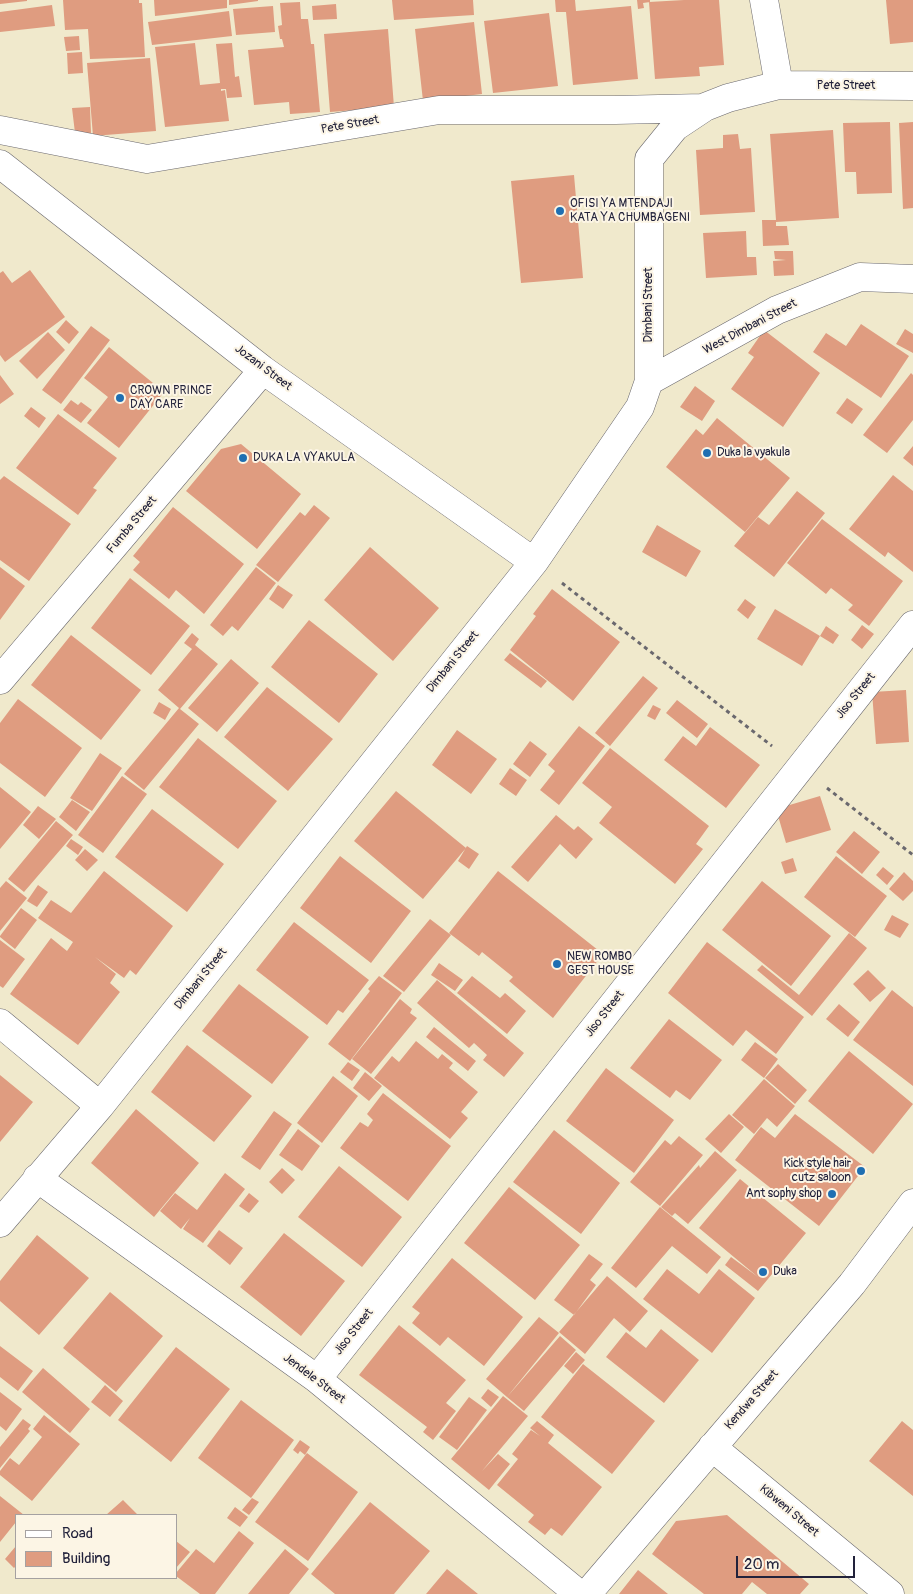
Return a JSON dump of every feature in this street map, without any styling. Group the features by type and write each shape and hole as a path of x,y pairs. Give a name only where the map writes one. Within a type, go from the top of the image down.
{"street":[{"path":"764,0 779,85"},
{"name":"Pete Street","path":"779,85 913,86"},
{"name":"Dimbani Street","path":"0,1223 100,1106 534,562 640,407 649,382 649,159 675,126 705,108 728,98 779,85"},
{"name":"Pete Street","path":"0,130 147,159 439,110 705,108"},
{"name":"Jozani Street","path":"0,164 263,370 534,562"},
{"name":"West Dimbani Street","path":"649,382 777,310 860,277 913,279"},
{"name":"Fumba Street","path":"0,680 263,370"},
{"name":"Jiso Street","path":"316,1379 913,625"},
{"path":"0,1024 100,1106"},
{"name":"Jendele Street","path":"37,1178 316,1379 579,1594"},
{"name":"Kendwa Street","path":"587,1594 852,1284 913,1203"},
{"name":"Kibweni Street","path":"712,1447 890,1594"}],"path":[{"path":"534,562 913,855"}],"building":[{"path":"0,0 27,0 27,1 0,4"},
{"path":"63,0 139,0 139,3 142,3 145,57 90,59 88,29 65,30"},
{"path":"154,0 227,0 227,8 155,16"},
{"path":"229,0 258,0 258,1 229,5"},
{"path":"392,0 473,0 474,15 394,20"},
{"path":"555,0 575,0 576,11 631,6 638,79 573,85 566,12 556,12"},
{"path":"637,0 650,0 650,2 643,3 644,8 638,9"},
{"path":"719,0 724,65 699,67 700,76 655,79 649,2"},
{"path":"886,0 913,0 913,42 890,44"},
{"path":"300,2 301,19 308,19 311,44 314,44 320,112 290,114 289,102 254,105 248,50 284,47 282,39 280,39 278,26 282,25 280,3"},
{"path":"336,4 337,19 313,20 312,6"},
{"path":"52,5 55,26 0,32 0,12"},
{"path":"273,6 275,32 236,35 233,9"},
{"path":"229,11 232,36 152,45 148,22"},
{"path":"549,13 558,86 493,93 484,21"},
{"path":"474,22 482,94 423,101 415,29"},
{"path":"388,29 394,107 330,112 324,34"},
{"path":"79,36 80,50 66,51 64,37"},
{"path":"195,43 200,85 220,83 216,44 232,43 235,77 239,76 242,97 227,98 226,89 221,89 221,91 225,90 229,121 165,127 155,47"},
{"path":"82,52 83,73 68,74 67,53"},
{"path":"150,58 156,131 93,136 87,63"},
{"path":"90,107 91,133 75,133 72,108"},
{"path":"890,122 892,193 857,194 856,172 845,172 843,123"},
{"path":"913,122 913,208 903,209 899,123"},
{"path":"833,130 839,218 776,222 776,226 787,226 789,245 763,246 762,220 776,220 770,134"},
{"path":"738,134 740,149 751,148 755,212 700,215 696,150 723,148 723,135"},
{"path":"574,175 583,278 521,283 511,181"},
{"path":"746,231 747,257 756,257 757,275 706,278 703,233"},
{"path":"774,251 793,251 794,275 774,276 773,261 786,260 775,259"},
{"path":"30,270 65,317 5,362 0,355 0,273 3,271 12,283"},
{"path":"66,320 79,332 69,344 56,332"},
{"path":"861,324 909,356 881,398 813,352 826,333 846,346"},
{"path":"91,326 110,340 61,404 42,390"},
{"path":"905,329 913,334 913,353 896,344"},
{"path":"764,330 820,373 783,427 731,389 754,357 748,353"},
{"path":"48,332 65,350 37,379 19,361"},
{"path":"109,347 164,392 119,448 87,423 108,397 84,378"},
{"path":"911,373 913,375 913,420 887,453 863,435"},
{"path":"0,375 14,394 0,404"},
{"path":"695,386 715,401 702,421 680,407"},
{"path":"847,398 863,409 852,424 836,413"},
{"path":"71,400 78,405 81,402 92,410 81,423 63,410"},
{"path":"31,407 46,418 39,428 24,416"},
{"path":"58,414 117,458 93,488 97,490 78,515 16,468"},
{"path":"717,418 790,478 745,532 666,467 696,429 703,435"},
{"path":"241,444 301,494 257,549 186,491 221,449"},
{"path":"913,446 913,466 903,458"},
{"path":"893,475 913,491 913,572 888,552 885,557 849,529"},
{"path":"4,476 71,524 29,581 0,560 0,480"},
{"path":"797,491 825,513 774,577 734,546 758,517 769,525"},
{"path":"314,505 330,518 278,582 256,565 300,512 305,516"},
{"path":"173,507 244,564 204,614 176,590 169,599 133,570 140,562 133,556"},
{"path":"822,519 903,581 869,626 848,610 853,605 831,588 826,594 787,563"},
{"path":"657,525 701,551 686,577 642,552"},
{"path":"370,547 439,608 393,661 324,600"},
{"path":"0,567 25,586 0,620"},
{"path":"256,567 276,583 238,631 232,626 223,636 210,625"},
{"path":"130,578 190,626 151,675 91,628"},
{"path":"278,585 293,595 283,609 269,599"},
{"path":"552,589 620,642 573,701 510,650 536,616 533,614"},
{"path":"745,599 756,607 748,619 737,610"},
{"path":"775,609 820,636 802,666 757,639"},
{"path":"309,620 378,674 339,723 271,667"},
{"path":"862,625 874,634 862,649 851,640"},
{"path":"826,626 839,635 833,644 820,636"},
{"path":"192,633 199,639 195,645 218,664 180,709 199,724 144,790 124,774 179,708 158,690 192,649 184,643"},
{"path":"71,635 141,690 101,740 31,685"},
{"path":"510,653 547,681 541,688 504,660"},
{"path":"231,659 259,683 217,732 188,708"},
{"path":"643,676 658,688 610,746 595,733"},
{"path":"267,687 333,739 288,791 224,737"},
{"path":"906,690 909,742 876,744 872,692"},
{"path":"18,699 82,748 45,797 0,763 0,723"},
{"path":"677,700 708,724 697,738 666,713"},
{"path":"159,702 171,709 165,720 153,713"},
{"path":"653,705 661,709 655,720 647,716"},
{"path":"579,726 605,746 559,805 540,790 555,771 548,765"},
{"path":"710,727 760,765 726,808 664,760 683,736 696,746"},
{"path":"457,730 497,759 471,794 432,765"},
{"path":"198,738 277,801 238,849 159,787"},
{"path":"530,741 547,754 530,777 513,764"},
{"path":"610,748 709,826 696,844 703,849 675,884 599,823 612,807 582,783"},
{"path":"100,753 122,768 92,811 70,798"},
{"path":"510,768 527,780 516,796 499,784"},
{"path":"122,776 147,794 103,853 78,835"},
{"path":"0,787 31,812 0,849"},
{"path":"396,791 466,848 423,899 354,841"},
{"path":"820,796 831,830 786,843 776,809"},
{"path":"72,800 90,812 76,831 59,817"},
{"path":"38,806 56,819 39,839 23,825"},
{"path":"152,809 224,864 187,912 115,857"},
{"path":"556,815 574,830 578,826 593,839 576,859 560,844 528,882 511,867"},
{"path":"56,821 73,835 24,892 8,879"},
{"path":"854,831 880,852 862,874 836,852"},
{"path":"71,839 83,847 78,855 66,846"},
{"path":"467,846 479,854 469,869 458,861"},
{"path":"85,849 98,860 87,871 75,860"},
{"path":"340,856 411,911 371,963 300,908"},
{"path":"836,856 887,896 855,937 804,897"},
{"path":"793,858 797,871 785,874 781,862"},
{"path":"883,867 894,876 887,885 876,875"},
{"path":"104,871 173,926 136,975 130,970 124,978 95,957 116,974 110,983 120,992 78,1045 10,994 51,938 67,951 73,942 38,918 51,900 71,913"},
{"path":"498,871 603,954 553,1018 509,981 513,977 482,952 479,956 449,933"},
{"path":"904,872 913,881 913,891 903,901 889,889"},
{"path":"6,881 27,898 0,931 0,888"},
{"path":"762,881 831,936 791,986 722,930"},
{"path":"38,885 48,892 37,907 27,901"},
{"path":"21,908 37,920 15,949 0,936"},
{"path":"892,915 909,924 900,938 884,930"},
{"path":"430,919 451,935 404,992 383,976"},
{"path":"294,922 369,980 343,1013 338,1010 327,1025 256,970"},
{"path":"849,933 867,948 812,1016 757,970 762,965 799,995"},
{"path":"0,940 25,959 3,988 0,986"},
{"path":"707,942 804,1017 776,1054 746,1030 733,1046 668,993"},
{"path":"439,963 463,980 455,991 431,975"},
{"path":"868,970 886,988 870,1002 853,984"},
{"path":"379,976 402,993 350,1061 328,1044 370,991 368,989"},
{"path":"472,976 500,998 505,993 526,1011 507,1034 457,993"},
{"path":"437,980 524,1053 504,1077 483,1060 487,1055 474,1043 469,1048 417,1003"},
{"path":"239,984 309,1037 272,1084 202,1031"},
{"path":"892,990 913,1007 913,1086 853,1040"},
{"path":"400,999 412,1009 410,1013 417,1018 371,1074 352,1059"},
{"path":"839,1004 860,1022 848,1037 826,1019"},
{"path":"669,1019 722,1060 690,1100 676,1090 670,1098 630,1068"},
{"path":"434,1027 476,1061 468,1071 426,1037"},
{"path":"416,1041 438,1059 442,1054 453,1063 449,1068 478,1092 461,1112 468,1118 450,1139 374,1078 392,1056 399,1062"},
{"path":"755,1042 778,1059 764,1078 741,1060"},
{"path":"187,1045 252,1096 214,1142 151,1092"},
{"path":"849,1051 913,1104 873,1154 808,1101"},
{"path":"348,1062 360,1070 352,1081 340,1072"},
{"path":"778,1064 807,1090 795,1104 765,1078"},
{"path":"606,1068 674,1120 634,1173 566,1121"},
{"path":"365,1072 382,1086 369,1101 353,1088"},
{"path":"0,1075 33,1102 0,1142"},
{"path":"333,1076 358,1096 322,1143 297,1123"},
{"path":"764,1079 795,1106 777,1127 767,1118 754,1134 732,1115"},
{"path":"383,1093 451,1146 408,1201 340,1148 360,1122 368,1127 373,1120 367,1114"},
{"path":"136,1109 199,1163 154,1217 91,1163"},
{"path":"274,1111 292,1124 260,1170 241,1157"},
{"path":"729,1114 744,1127 721,1153 705,1139"},
{"path":"795,1114 865,1167 819,1226 735,1160 761,1127 775,1138"},
{"path":"298,1129 320,1146 302,1171 279,1155"},
{"path":"554,1130 620,1183 581,1234 513,1182"},
{"path":"679,1136 703,1155 660,1206 630,1182 665,1140 671,1145"},
{"path":"715,1151 737,1170 688,1224 675,1213 672,1216 661,1207 699,1165 700,1168"},
{"path":"339,1166 402,1217 362,1267 298,1217"},
{"path":"282,1168 295,1180 282,1194 269,1182"},
{"path":"225,1173 245,1189 203,1243 183,1229 190,1218 181,1229 160,1211 175,1193 197,1210"},
{"path":"740,1179 806,1233 758,1291 725,1265 731,1257 758,1277 699,1228"},
{"path":"509,1187 580,1245 535,1300 464,1243"},
{"path":"249,1193 259,1201 249,1213 239,1206"},
{"path":"660,1207 721,1257 707,1274 672,1246 636,1288 611,1268"},
{"path":"219,1230 243,1248 230,1265 207,1246"},
{"path":"284,1233 345,1281 301,1336 240,1287"},
{"path":"37,1235 89,1278 39,1335 0,1301 0,1281"},
{"path":"589,1254 603,1264 590,1280 596,1285 574,1315 554,1300"},
{"path":"452,1258 523,1317 484,1366 448,1337 440,1346 412,1323 420,1313 412,1307"},
{"path":"667,1269 699,1294 719,1269 755,1298 712,1353 643,1299"},
{"path":"607,1276 648,1311 630,1332 614,1318 585,1354 559,1332"},
{"path":"110,1292 163,1336 116,1392 63,1348"},
{"path":"539,1317 559,1333 507,1397 486,1379"},
{"path":"399,1325 466,1380 446,1403 456,1411 433,1440 423,1432 427,1427 359,1375"},
{"path":"661,1329 699,1360 664,1403 606,1357 626,1332 646,1348"},
{"path":"560,1336 576,1350 524,1411 507,1397"},
{"path":"0,1346 33,1371 18,1391 0,1377"},
{"path":"176,1347 230,1389 171,1462 118,1420"},
{"path":"576,1352 585,1360 573,1374 564,1366"},
{"path":"583,1364 655,1421 612,1474 541,1417"},
{"path":"43,1368 90,1409 70,1433 22,1392"},
{"path":"105,1385 123,1401 110,1417 91,1402"},
{"path":"488,1389 499,1397 491,1407 481,1398"},
{"path":"0,1392 22,1409 6,1431 0,1426"},
{"path":"503,1396 528,1416 482,1471 498,1454 510,1464 489,1490 451,1459"},
{"path":"469,1397 487,1410 457,1450 439,1437"},
{"path":"241,1400 294,1440 251,1498 198,1458"},
{"path":"44,1415 80,1444 32,1501 0,1475 0,1471 10,1458 19,1465 42,1437 33,1429"},
{"path":"23,1419 31,1425 28,1429 30,1431 0,1468 0,1447"},
{"path":"537,1421 554,1435 548,1443 602,1487 562,1536 551,1528 545,1535 528,1522 534,1515 497,1485 518,1459 512,1454 531,1430 540,1436 530,1428"},
{"path":"902,1421 913,1430 913,1496 869,1461"},
{"path":"300,1440 310,1447 305,1455 300,1451 298,1454 293,1450"},
{"path":"307,1453 358,1492 308,1561 255,1522"},
{"path":"0,1496 23,1514 15,1514 15,1523 0,1542"},
{"path":"252,1498 259,1502 249,1515 242,1510"},
{"path":"123,1500 137,1514 107,1514"},
{"path":"370,1502 430,1551 394,1594 335,1594 311,1574"},
{"path":"235,1507 248,1517 240,1527 227,1518"},
{"path":"727,1515 809,1584 800,1594 767,1594 752,1582 742,1594 704,1594 652,1554 676,1521"},
{"path":"239,1531 254,1543 215,1594 200,1594 178,1578 178,1571 196,1549 214,1563"},
{"path":"178,1543 190,1552 178,1566"},
{"path":"15,1547 15,1567 5,1559"},
{"path":"285,1549 309,1569 289,1594 248,1594"},
{"path":"447,1569 478,1594 426,1594"},
{"path":"638,1570 668,1594 619,1594"}],"place":[{"name":"OFISI YA MTENDAJI KATA YA CHUMBAGENI","path":"560,211"},
{"name":"CROWN PRINCE DAY CARE","path":"120,398"},
{"name":"Duka la vyakula","path":"707,453"},
{"name":"DUKA LA VYAKULA","path":"243,458"},
{"name":"NEW ROMBO GEST HOUSE","path":"557,964"},
{"name":"Kick style hair cutz saloon","path":"861,1171"},
{"name":"Ant sophy shop","path":"832,1194"},
{"name":"Duka","path":"763,1272"}]}
